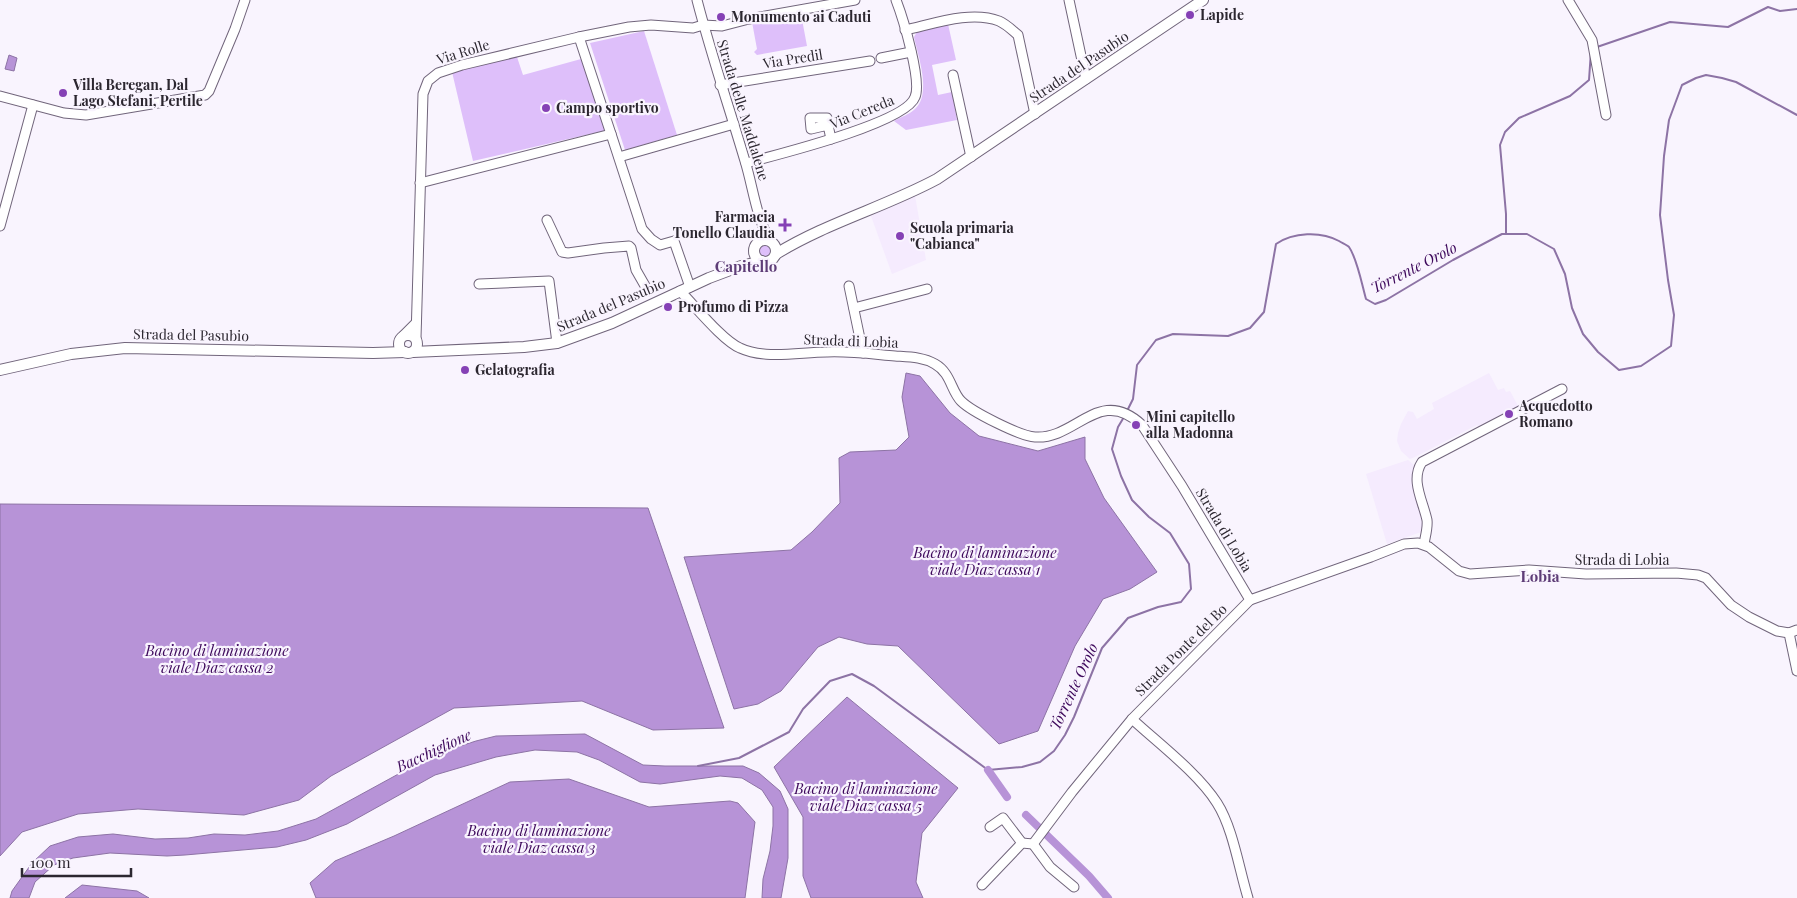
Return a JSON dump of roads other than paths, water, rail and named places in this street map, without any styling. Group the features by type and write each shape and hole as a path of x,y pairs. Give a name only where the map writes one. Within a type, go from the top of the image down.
{"main road":[{"name":"Strada del Pasubio","path":"776,254 823,230 910,193 937,178 1203,0"},
{"name":"Strada del Pasubio","path":"771,242 789,240 823,230"},
{"path":"710,278 744,258 757,245 766,240 771,242 776,250 776,254 770,260 762,261 756,256 757,245"},
{"name":"Strada del Pasubio","path":"0,370 71,354 125,348 384,353 524,347 557,343 584,334 651,297 685,289 741,266 762,261"},
{"path":"384,353 402,337 410,334 424,347 434,352"},
{"path":"402,337 400,346 409,352 416,348 417,340"}],"street":[{"path":"0,96 64,113 86,115 205,95 209,91 245,0"},
{"name":"Strada delle Maddalene","path":"696,0 720,84 746,163 763,227 771,242"},
{"path":"704,25 722,26 749,19 855,0"},
{"name":"Via Cereda","path":"746,163 831,140 891,116 910,106 917,90 916,79 911,52 896,0"},
{"path":"1069,0 1086,79"},
{"path":"1568,0 1592,40 1606,116"},
{"path":"905,30 958,18 981,18 999,21 1018,35 1035,114"},
{"name":"Via Rolle","path":"417,340 423,94 425,87 432,77 462,65 579,36 629,27 667,25 692,28 704,25"},
{"path":"579,36 642,229 660,245 674,241 685,289"},
{"path":"881,58 911,52"},
{"name":"Via Predil","path":"720,84 870,61"},
{"path":"953,75 971,157"},
{"path":"0,226 33,105"},
{"path":"619,158 734,124"},
{"path":"828,125 831,140"},
{"path":"420,183 611,134"},
{"path":"547,220 562,252 568,253 629,246 636,270 651,297"},
{"path":"757,245 763,227"},
{"path":"479,284 549,281 557,343"},
{"path":"849,286 863,353"},
{"name":"Strada di Lobia","path":"685,289 728,340 740,348 770,354 828,352 920,358 936,364 946,374 960,400 1019,433 1034,437 1049,436 1087,416 1119,410 1127,414 1142,425 1187,494 1250,600"},
{"path":"854,308 926,289"},
{"path":"402,337 416,323"},
{"path":"1250,600 1404,544 1424,544 1427,521 1416,478 1416,470 1422,462 1562,389"},
{"name":"Strada di Lobia","path":"1424,544 1459,571 1470,574 1529,570 1586,574 1676,573 1698,575 1706,578 1731,605 1749,618 1777,630 1793,632"},
{"name":"Strada Ponte del Bo","path":"1034,844 1072,792 1132,719 1250,600"},
{"path":"1793,632 1797,671"},
{"path":"1132,719 1208,790 1218,804 1225,820 1248,898"},
{"path":"990,827 1003,818 1022,843 1034,844 1050,867 1074,887"},
{"path":"982,885 1022,843"}],"water":[{"path":"9,55 17,58 14,71 5,69"},
{"name":"Bacino di laminazione viale Diaz cassa 1","path":"906,373 920,376 950,413 979,436 1038,451 1085,437 1085,459 1104,498 1157,572 1130,589 1103,599 1075,646 1038,731 999,744 898,646 867,644 839,637 818,647 781,691 758,704 734,709 684,557 791,550 812,532 840,503 839,458 850,452 896,450 909,437 902,397"},
{"name":"Bacino di laminazione viale Diaz cassa 2","path":"0,504 648,508 724,728 653,730 582,701 454,708 331,776 299,800 244,815 138,809 78,814 22,832 0,856"},
{"name":"Bacino di laminazione viale Diaz cassa 5","path":"847,697 958,788 922,833 916,882 923,898 811,898 803,876 803,817 774,767"},
{"name":"Bacchiglione","path":"585,734 643,765 743,766 759,773 780,791 788,809 788,858 781,898 762,898 763,879 770,851 773,807 762,790 742,778 720,776 660,784 640,782 599,760 577,752 535,750 496,757 435,775 347,824 306,840 277,847 185,855 110,853 73,858 54,865 35,882 29,898 10,898 12,891 32,863 50,846 78,837 113,834 155,839 188,838 214,834 245,835 278,831 316,819 435,754 476,741 496,736"},
{"name":"Bacino di laminazione viale Diaz cassa 3","path":"569,779 649,807 730,801 738,803 755,822 745,898 316,898 310,883 335,861 510,782"},
{"path":"82,885 137,891 149,898 65,898"}],"waterway":[{"path":"1597,47 1670,22 1728,27 1768,7 1780,11 1797,9"},
{"path":"1506,234 1500,145 1505,132 1519,118 1570,96 1589,80 1591,51"},
{"name":"Torrente Orolo","path":"1127,411 1133,399 1137,365 1156,340 1173,334 1228,336 1250,328 1264,312 1276,244 1290,237 1307,234 1332,238 1349,247 1357,265 1366,299 1375,304 1386,300 1453,260 1502,234 1527,234 1554,249 1565,274 1572,308 1583,334 1598,352 1619,370 1641,366 1671,346 1674,315 1660,215 1664,156 1669,120 1682,85 1706,75 1722,78 1736,82 1797,115"},
{"name":"Torrente Orolo","path":"698,766 739,758 789,732 803,709 830,681 852,674 874,686 988,770 1022,767 1040,762 1054,751 1074,717 1102,648 1128,618 1158,607 1181,602 1191,589 1189,564 1170,533 1149,517 1132,500 1121,476 1112,449 1118,427 1124,417"},
{"path":"988,770 1007,797"},
{"path":"1026,815 1089,876 1108,898"}],"place":[{"name":"Lapide","path":"1190,15"},
{"name":"Monumento ai Caduti","path":"721,17"},
{"name":"Villa Beregan, Dal Lago Stefani, Pertile","path":"63,93"},
{"name":"Campo sportivo","path":"546,108"},
{"name":"Farmacia Tonello Claudia","path":"785,225"},
{"name":"Scuola primaria \"Cabianca\"","path":"900,236"},
{"name":"Profumo di Pizza","path":"668,307"},
{"name":"Gelatografia","path":"465,370"},
{"name":"Acquedotto Romano","path":"1509,414"},
{"name":"Mini capitello alla Madonna","path":"1136,425"}],"district":[{"name":"Capitello","path":"746,267"},
{"name":"Lobia","path":"1540,577"}]}
